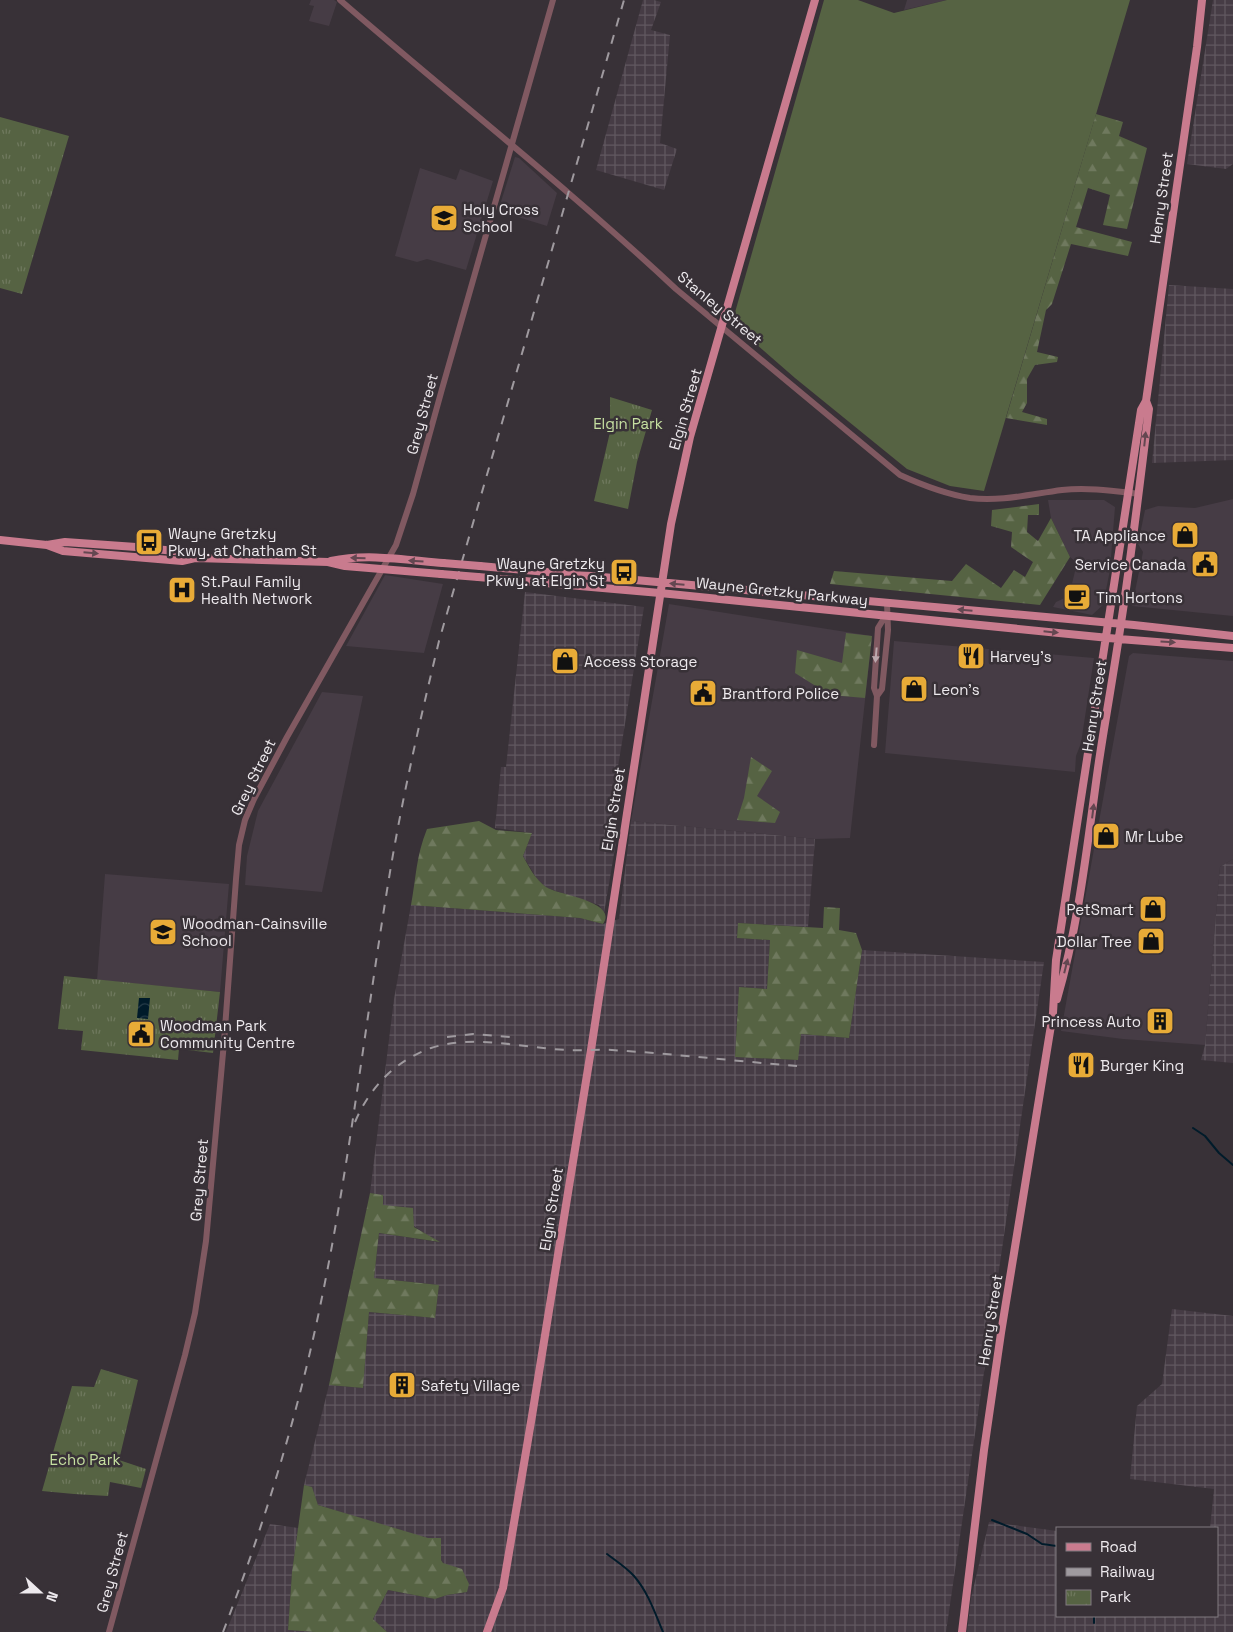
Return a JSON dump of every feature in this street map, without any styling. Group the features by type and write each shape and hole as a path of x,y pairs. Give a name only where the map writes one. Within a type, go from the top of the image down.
{"main road":[{"name":"Elgin Street","path":"487,1632 503,1588 532,1419 591,1050 671,524 690,436 815,0"},
{"name":"Henry Street","path":"962,1632 984,1450 1001,1333 1053,1013 1056,960 1105,638 1141,410 1146,401 1202,0"},
{"name":"Henry Street","path":"1053,1013 1068,963 1083,878 1139,494 1148,409 1146,401"},
{"name":"Wayne Gretzky Parkway","path":"0,540 47,545 64,542 136,547 184,552 195,558 328,562 345,566 660,593 1105,638 1233,648"},
{"name":"Wayne Gretzky Parkway","path":"328,562 345,558 388,558 1108,622 1233,636"}],"street":[{"name":"Stanley Street","path":"340,0 513,145 643,257 676,289 900,475 924,486 971,498 1002,498 1073,489 1139,494"},
{"name":"Grey Street","path":"109,1632 185,1355 201,1279 224,1042 236,879 242,832 254,799 287,737 396,545 414,494 450,360 553,0"},
{"path":"874,745 877,696 882,689 888,630 887,603"}],"shaded area":[{"path":"311,0 334,0 337,2 329,26 309,21 314,6 309,5"},
{"path":"643,0 661,2 651,30 670,35 660,143 677,149 664,190 596,170"},
{"path":"907,0 947,0 904,10"},
{"path":"1213,0 1233,0 1233,164 1226,169 1187,164"},
{"path":"515,157 519,158 557,193 547,226 498,211"},
{"name":"Holy Cross School","path":"420,168 456,180 460,169 493,181 466,270 427,259 417,262 395,256"},
{"path":"1169,285 1233,289 1233,460 1152,463"},
{"path":"1233,499 1233,616 1132,606 1143,552 1138,544 1145,510 1158,506 1195,508"},
{"path":"1048,500 1104,500 1115,507 1110,570 1103,605 1092,615 1053,607 1056,602 1069,596 1077,563 1070,557 1051,518"},
{"path":"385,575 443,584 424,653 346,646"},
{"path":"525,592 644,607 616,779 609,840 616,842 604,913 599,905 547,888 537,879 523,856 532,833 495,828 501,767 506,767"},
{"path":"669,604 872,636 850,838 815,839 631,821"},
{"path":"894,641 1094,658 1081,743 1076,756 1075,772 885,753"},
{"path":"1133,653 1233,661 1233,859 1220,867 1205,1045 1123,1039 1061,1031 1129,656"},
{"path":"322,692 363,696 322,892 245,885 247,856 258,811"},
{"path":"631,821 815,839 808,927 738,923 737,938 770,940 767,989 739,987 735,1057 797,1060 801,1034 849,1038 862,950 1044,962 946,1632 387,1632 373,1619 388,1590 435,1599 467,1592 441,1560 441,1538 428,1539 318,1505 312,1488 304,1485 329,1385 363,1388 369,1312 435,1318 439,1285 374,1278 379,1233 438,1242 382,1205 383,1195 370,1193 394,999 411,905 580,918 603,924 619,919"},
{"path":"1233,859 1233,1063 1201,1060 1205,1045 1220,867"},
{"name":"Woodman-Cainsville School","path":"105,874 229,884 220,992 97,980"},
{"path":"1172,1309 1233,1316 1233,1632 967,1632 971,1598 989,1522 1056,1531 1056,1617 1218,1617 1218,1527 1210,1527 1214,1489 1130,1479 1137,1406 1162,1384"},
{"path":"270,1524 298,1528 292,1572 288,1630 315,1632 226,1632"}],"green space":[{"path":"824,0 858,0 894,13 947,0 1130,0 984,491 950,486 907,469 795,378 732,323"},
{"path":"1096,114 1123,122 1119,136 1147,148 1127,229 1103,225 1110,195 1088,188 1076,227 1132,242 1128,256 1071,244 1052,304 1046,310 1037,352 1058,357 1057,362 1035,365 1027,379 1027,403 1022,412 1047,419 1047,425 1006,418"},
{"path":"0,117 69,136 22,294 0,288"},
{"name":"Elgin Park","path":"610,397 652,410 637,462 628,509 594,501 610,432"},
{"path":"1039,504 1039,515 1028,515 1027,532 1038,541 1051,518 1070,557 1040,605 830,584 834,571 952,581 966,564 1001,588 1014,570 1025,577 1033,562 1011,547 1012,532 991,526 992,510"},
{"path":"846,633 872,636 865,698 830,695 795,673 797,650 842,663"},
{"path":"751,757 772,771 757,796 780,812 775,823 737,820 744,798"},
{"path":"479,821 496,830 532,833 523,856 535,877 552,890 595,904 606,916 603,924 580,918 411,905 418,858 427,829"},
{"path":"824,907 840,908 839,930 856,933 862,950 849,1038 801,1034 798,1060 735,1057 739,987 767,989 770,940 737,938 738,923 823,928"},
{"path":"64,976 220,992 213,1053 179,1049 178,1060 81,1050 83,1031 58,1029"},
{"path":"370,1193 383,1195 383,1205 413,1208 414,1227 440,1242 379,1233 374,1278 439,1285 435,1318 369,1312 363,1388 329,1385"},
{"name":"Echo Park","path":"101,1369 138,1380 119,1460 146,1469 141,1488 110,1482 108,1496 42,1491 72,1386 94,1387"},
{"path":"304,1485 312,1487 318,1505 428,1538 441,1538 441,1560 443,1563 462,1569 469,1584 467,1592 435,1599 388,1590 373,1619 387,1632 288,1630 292,1572"}],"water":[{"path":"139,998 150,998 148,1019 137,1018"}],"waterway":[{"path":"1193,1128 1205,1136 1219,1153 1233,1165"},
{"path":"992,1520 1027,1534 1042,1544 1056,1546"},
{"path":"607,1554 628,1570 639,1582 651,1603 663,1632"},
{"path":"1094,1617 1094,1623"}],"railway":[{"path":"223,1632 258,1535 279,1469 306,1369 320,1307 343,1181 396,838 413,753 439,641 624,0"},
{"path":"447,1037 473,1034 510,1037"},
{"path":"355,1122 361,1109 376,1087 395,1068 418,1053 447,1044 481,1042 550,1049 612,1050 797,1066"}],"place":[{"name":"Holy Cross School","path":"444,218"},
{"name":"TA Appliance","path":"1185,535"},
{"name":"Wayne Gretzky Pkwy. at Chatham St","path":"149,542"},
{"name":"Service Canada","path":"1205,564"},
{"name":"Wayne Gretzky Pkwy. at Elgin St","path":"624,572"},
{"name":"St.Paul Family Health Network","path":"182,590"},
{"name":"Tim Hortons","path":"1077,597"},
{"name":"Harvey's","path":"971,656"},
{"name":"Access Storage","path":"565,661"},
{"name":"Leon's","path":"914,689"},
{"name":"Brantford Police","path":"703,693"},
{"name":"Mr Lube","path":"1106,836"},
{"name":"PetSmart","path":"1153,909"},
{"name":"Woodman-Cainsville School","path":"163,932"},
{"name":"Dollar Tree","path":"1151,941"},
{"name":"Princess Auto","path":"1160,1021"},
{"name":"Woodman Park Community Centre","path":"141,1034"},
{"name":"Burger King","path":"1081,1065"},
{"name":"Safety Village","path":"402,1385"}]}
